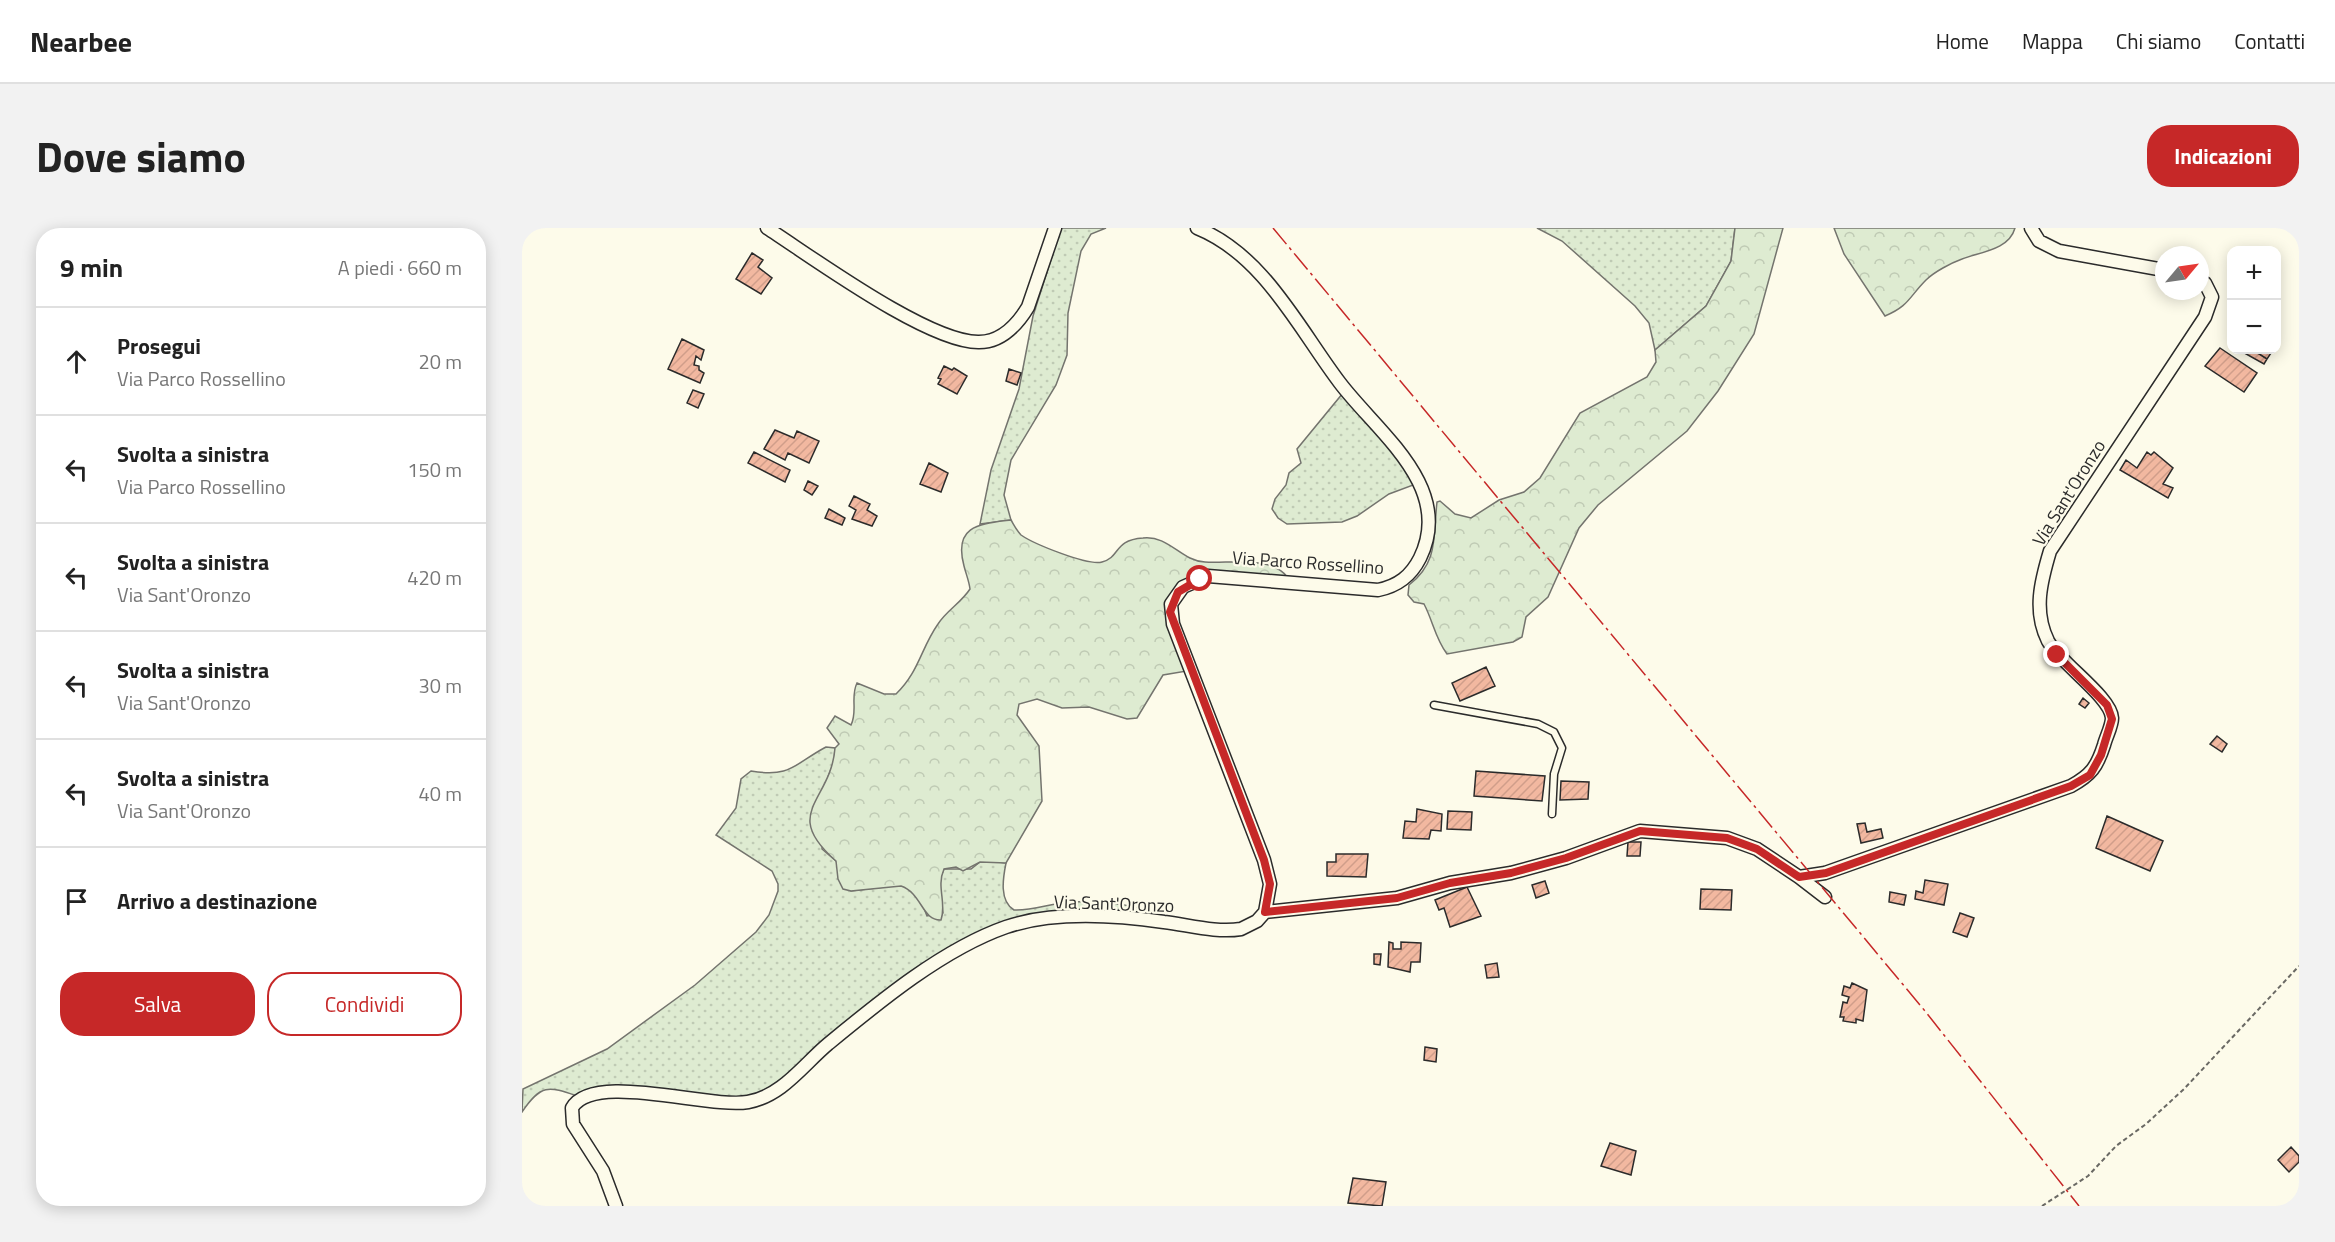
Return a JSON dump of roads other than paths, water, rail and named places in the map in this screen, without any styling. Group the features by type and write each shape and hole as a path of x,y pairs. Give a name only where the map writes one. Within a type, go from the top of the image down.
{"street":[{"path":"767,228 917,322 953,339 981,342 1002,336 1022,318 1028,307 1055,228"},
{"name":"Via Parco Rossellino","path":"1197,228 1232,247 1280,298 1351,398 1405,458 1420,483 1426,507 1424,547 1420,557 1407,577 1394,586 1378,590 1208,576 1183,587 1171,604 1173,624 1264,860 1270,884 1265,912"},
{"path":"2031,228 2039,241 2059,251 2155,268"},
{"name":"Via Sant'Oronzo","path":"1799,877 1826,873 2071,786 2090,775 2101,755 2112,719 2107,705 2057,655 2048,640 2040,617 2040,586 2050,551 2205,317 2212,297 2209,291"},
{"name":"Via Sant'Oronzo","path":"616,1206 603,1172 573,1124 572,1108 579,1099 599,1093 624,1091 724,1104 760,1099 778,1090 834,1040 921,973 991,933 1022,923 1089,917 1157,921 1232,931 1250,926 1265,912 1397,898 1450,883 1511,873 1566,858 1640,831 1727,838 1757,849 1825,897"}],"lane":[{"path":"1434,705 1538,724 1554,732 1562,748 1554,774 1552,814"}]}
